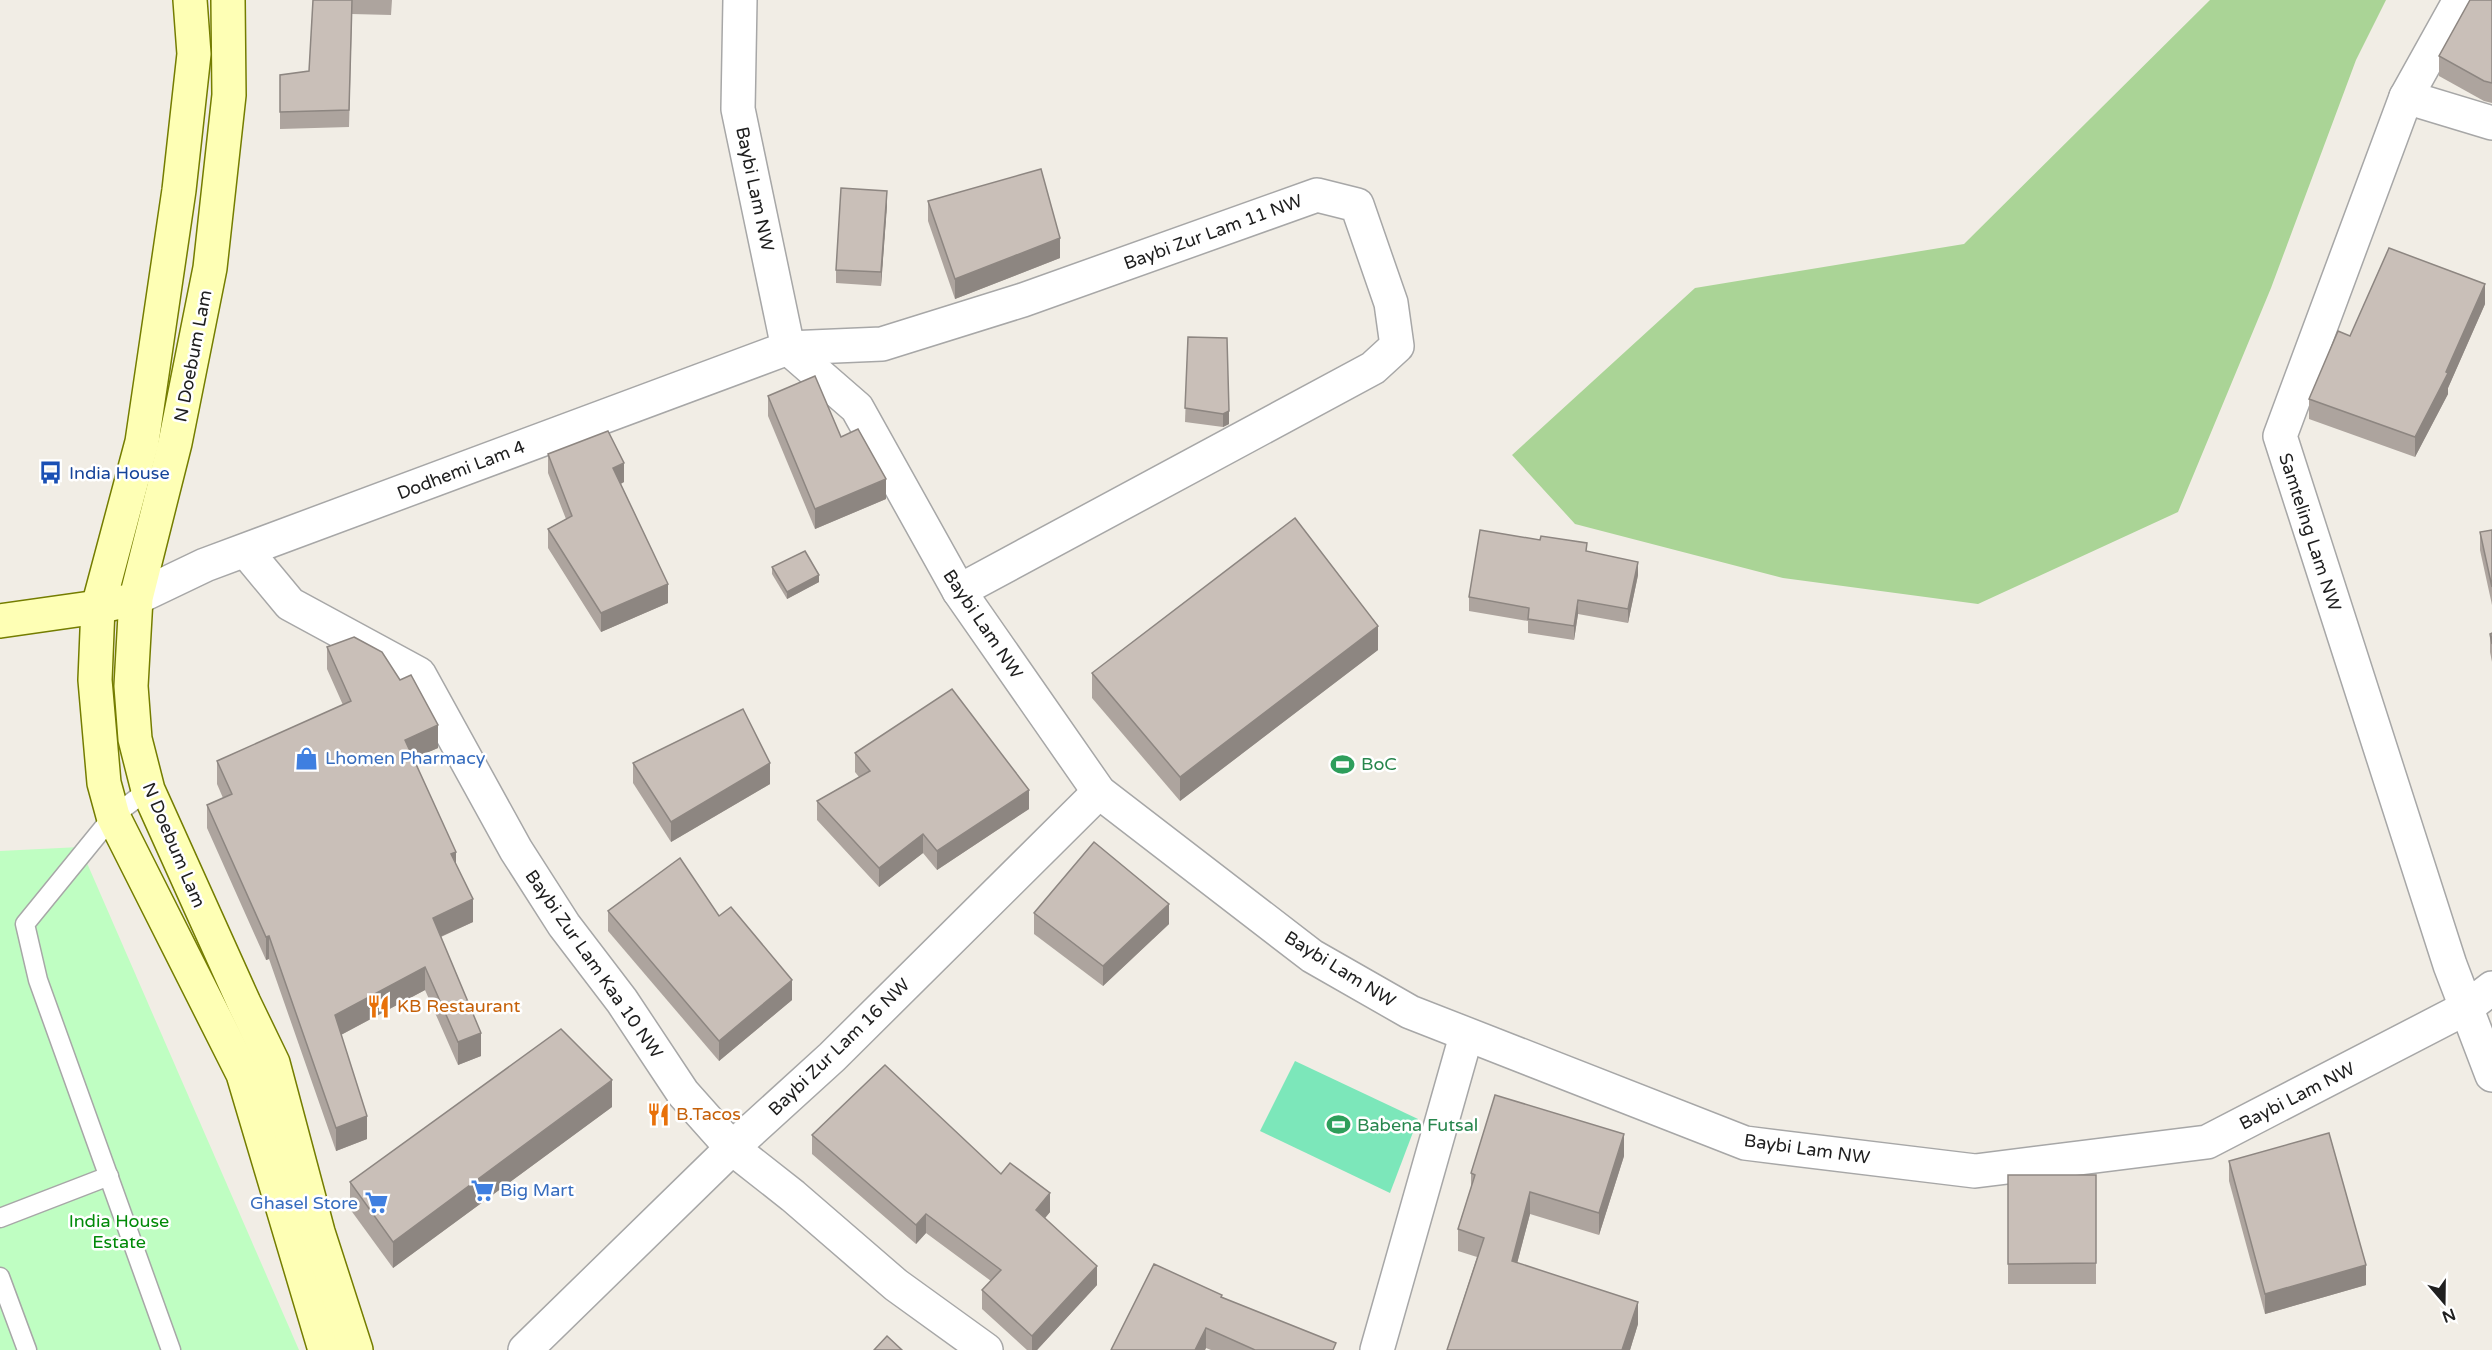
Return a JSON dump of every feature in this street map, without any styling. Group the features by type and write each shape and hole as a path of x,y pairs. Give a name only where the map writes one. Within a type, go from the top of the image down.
{"main road":[{"name":"N Doebum Lam","path":"190,0 194,54 179,190 142,442 98,607 95,680 104,783 113,816 243,1074 325,1350"},
{"name":"N Doebum Lam","path":"228,0 229,95 210,268 175,443 136,598 131,686 135,739 148,790 273,1063 318,1232 356,1350"},
{"path":"0,621 98,607 136,598"}],"street":[{"name":"Baybi Lam NW","path":"740,0 738,109 788,348 857,408 959,591 1099,792 1312,956 1410,1012 1466,1036 1745,1143 1975,1171 2207,1142 2466,1008 2492,988"},
{"name":"Samteling Lam NW","path":"2460,0 2406,97 2280,436 2466,1008 2492,1075"},
{"path":"2406,97 2492,123"},
{"name":"Baybi Zur Lam 11 NW","path":"788,348 882,344 1023,300 1317,195 1357,205 1391,303 1397,346 1373,368 959,591"},
{"name":"Dodhemi Lam 4","path":"136,598 205,565 788,348"},
{"name":"Baybi Zur Lam Kaa 10 NW","path":"246,551 290,604 419,674 516,850 564,925 622,1001 683,1093 732,1148 793,1196 896,1285 986,1350"},
{"name":"Baybi Zur Lam 16 NW","path":"525,1350 732,1148 832,1058 1099,792"},
{"path":"1377,1350 1466,1036"}],"lane":[{"path":"148,790 113,816 25,924 38,980 171,1350"},
{"path":"0,1218 108,1176"},
{"path":"0,1277 27,1350"}],"green space":[{"path":"2210,0 2386,0 2356,60 2271,288 2178,512 1978,604 1783,578 1575,524 1512,455 1695,288 1964,244"},
{"name":"India House Estate","path":"80,847 299,1350 0,1350 0,851"},
{"name":"Babena Futsal","path":"1295,1061 1418,1119 1390,1193 1260,1131"}],"building":[{"path":"313,0 352,0 349,110 280,112 280,75 309,71"},
{"path":"2470,0 2492,0 2492,83 2484,81 2439,56"},
{"path":"1041,169 1060,238 955,279 928,201"},
{"path":"841,188 887,191 881,272 836,270"},
{"path":"2389,248 2485,284 2446,372 2448,373 2415,437 2309,399 2338,331 2350,336"},
{"path":"1188,337 1227,338 1229,411 1223,414 1185,408"},
{"path":"815,376 841,437 858,429 886,479 815,509 768,396"},
{"path":"608,431 624,463 613,468 668,584 601,613 548,529 572,516 548,454"},
{"path":"1295,518 1378,626 1180,777 1092,673"},
{"path":"1480,530 1540,540 1541,536 1587,543 1586,551 1638,562 1628,609 1578,600 1574,626 1528,619 1529,608 1469,597"},
{"path":"2492,530 2492,587 2480,532"},
{"path":"805,551 819,575 787,592 772,567"},
{"path":"354,637 382,652 400,680 411,675 438,725 405,740 456,852 451,854 473,899 433,918 481,1033 458,1042 425,967 335,1015 367,1116 336,1128 269,936 266,937 207,805 232,794 217,761 351,701 327,647"},
{"path":"952,689 1029,790 937,851 923,834 879,868 817,801 870,771 855,753"},
{"path":"743,709 770,763 671,822 633,763"},
{"path":"1094,842 1169,904 1103,966 1034,913"},
{"path":"680,858 719,916 731,907 792,980 719,1041 608,911"},
{"path":"561,1029 612,1080 393,1242 350,1182"},
{"path":"885,1065 1001,1174 1010,1163 1050,1193 1036,1210 1097,1266 1032,1336 982,1290 1001,1270 926,1214 916,1225 812,1135"},
{"path":"1495,1095 1624,1134 1599,1213 1530,1192 1512,1261 1638,1302 1622,1350 1447,1350 1484,1238 1458,1229 1475,1175 1471,1173"},
{"path":"2329,1133 2366,1265 2265,1294 2229,1161"},
{"path":"2008,1175 2096,1175 2096,1263 2008,1264"},
{"path":"1154,1264 1222,1295 1221,1297 1336,1343 1333,1350 1255,1350 1206,1328 1195,1350 1111,1350"},
{"path":"887,1336 902,1350 874,1350"}],"place":[{"name":"India House","path":"51,473"},
{"name":"Lhomen Pharmacy","path":"307,758"},
{"name":"BoC","path":"1343,764"},
{"name":"KB Restaurant","path":"379,1006"},
{"name":"B.Tacos","path":"658,1114"},
{"name":"Babena Futsal","path":"1339,1125"},
{"name":"Big Mart","path":"482,1190"},
{"name":"Ghasel Store","path":"376,1203"}]}
